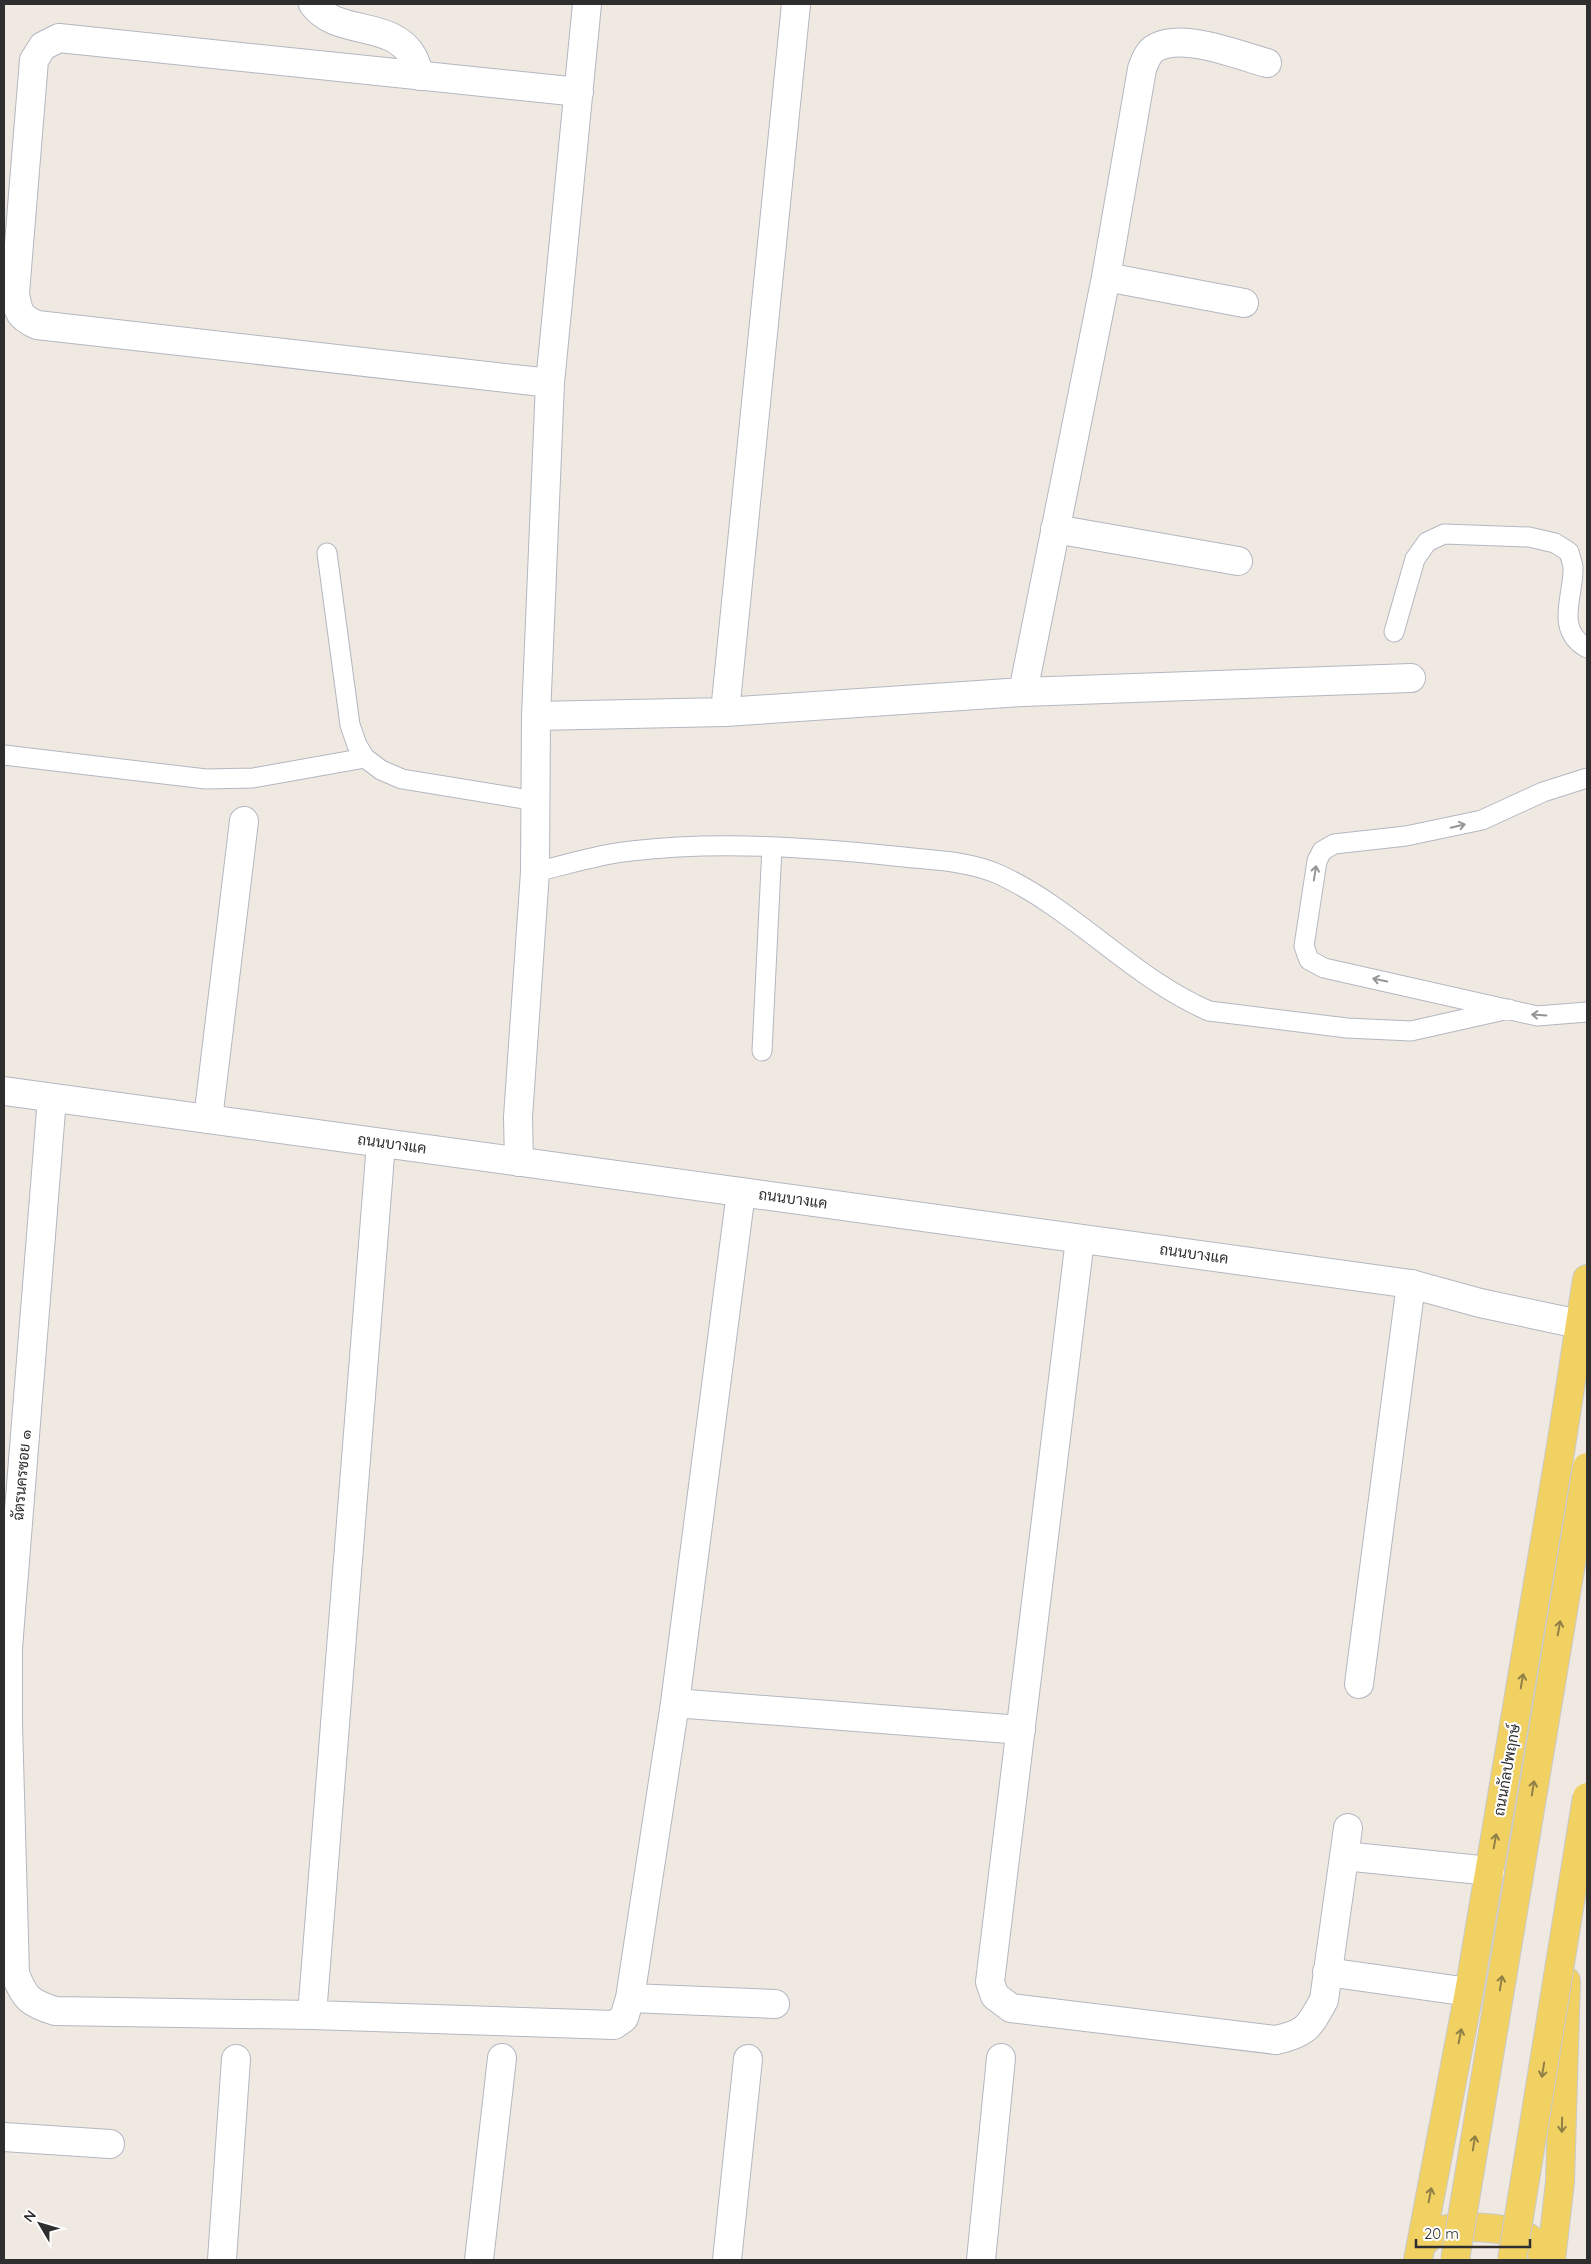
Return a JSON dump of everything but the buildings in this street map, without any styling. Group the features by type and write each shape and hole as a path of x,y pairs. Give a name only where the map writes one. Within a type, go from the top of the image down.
{"main road":[{"name":"ถนนกัลปพฤกษ์","path":"1419,2253 1490,1871 1583,1325 1587,1279"},
{"name":"ถนนกัลปพฤกษ์","path":"1455,2260 1587,1467"},
{"path":"1512,2260 1587,1797"},
{"path":"1551,2260 1560,2182 1567,1966 1587,1833"},
{"path":"1419,2253 1436,2232 1453,2227 1507,2230 1527,2238 1539,2247 1547,2260"}],"street":[{"path":"313,4 318,11 334,21 389,35 402,44 413,56 420,76"},
{"path":"519,1162 518,1117 535,872 536,716 550,383 587,4"},
{"path":"725,712 796,4"},
{"path":"550,383 38,325 25,319 18,310 15,294 34,60 43,46 59,38 579,92"},
{"path":"1023,692 1124,182 1138,85 1148,55 1155,48 1173,41 1195,44 1267,63"},
{"path":"1106,277 1244,303"},
{"path":"1055,529 1238,561"},
{"path":"536,716 725,712 1023,692 1411,678"},
{"path":"208,1119 244,821"},
{"name":"ถนนบางแค","path":"4,1091 1411,1284 1480,1302 1583,1325"},
{"name":"ฉัตรนครซอย ๑","path":"52,1098 8,1648 8,1724 15,1974 24,1996 37,2005 56,2011 312,2015"},
{"path":"381,1143 312,2015 614,2025 624,2018 630,1998 675,1703 741,1192"},
{"path":"1080,1239 990,1982 995,1996 1011,2008 1276,2040 1298,2035 1312,2022 1324,2000 1348,1828"},
{"path":"1359,1684 1411,1284"},
{"path":"675,1703 1021,1730"},
{"path":"1344,1856 1490,1871"},
{"path":"1327,1972 1469,1992"},
{"path":"630,1998 775,2004"},
{"path":"479,2260 502,2058"},
{"path":"981,2260 1001,2058"},
{"path":"222,2260 236,2059"},
{"path":"727,2260 748,2059"},
{"path":"4,2137 110,2144"}],"lane":[{"path":"1394,632 1414,559 1427,542 1444,534 1529,536 1555,543 1569,552 1573,567 1567,608 1571,633 1587,648"},
{"path":"327,553 350,725 357,745 365,758 381,770 402,779 536,801"},
{"path":"4,755 206,779 253,778 365,758"},
{"path":"1587,778 1543,792 1482,820 1406,836 1334,844 1322,851 1317,861 1304,946 1309,960 1324,968 1537,1016 1587,1012"},
{"path":"535,872 629,851 706,845 826,849 956,863 997,874 1049,902 1152,978 1189,1003 1209,1012 1347,1028 1411,1031 1509,1009"},
{"path":"762,1052 772,847"}]}
